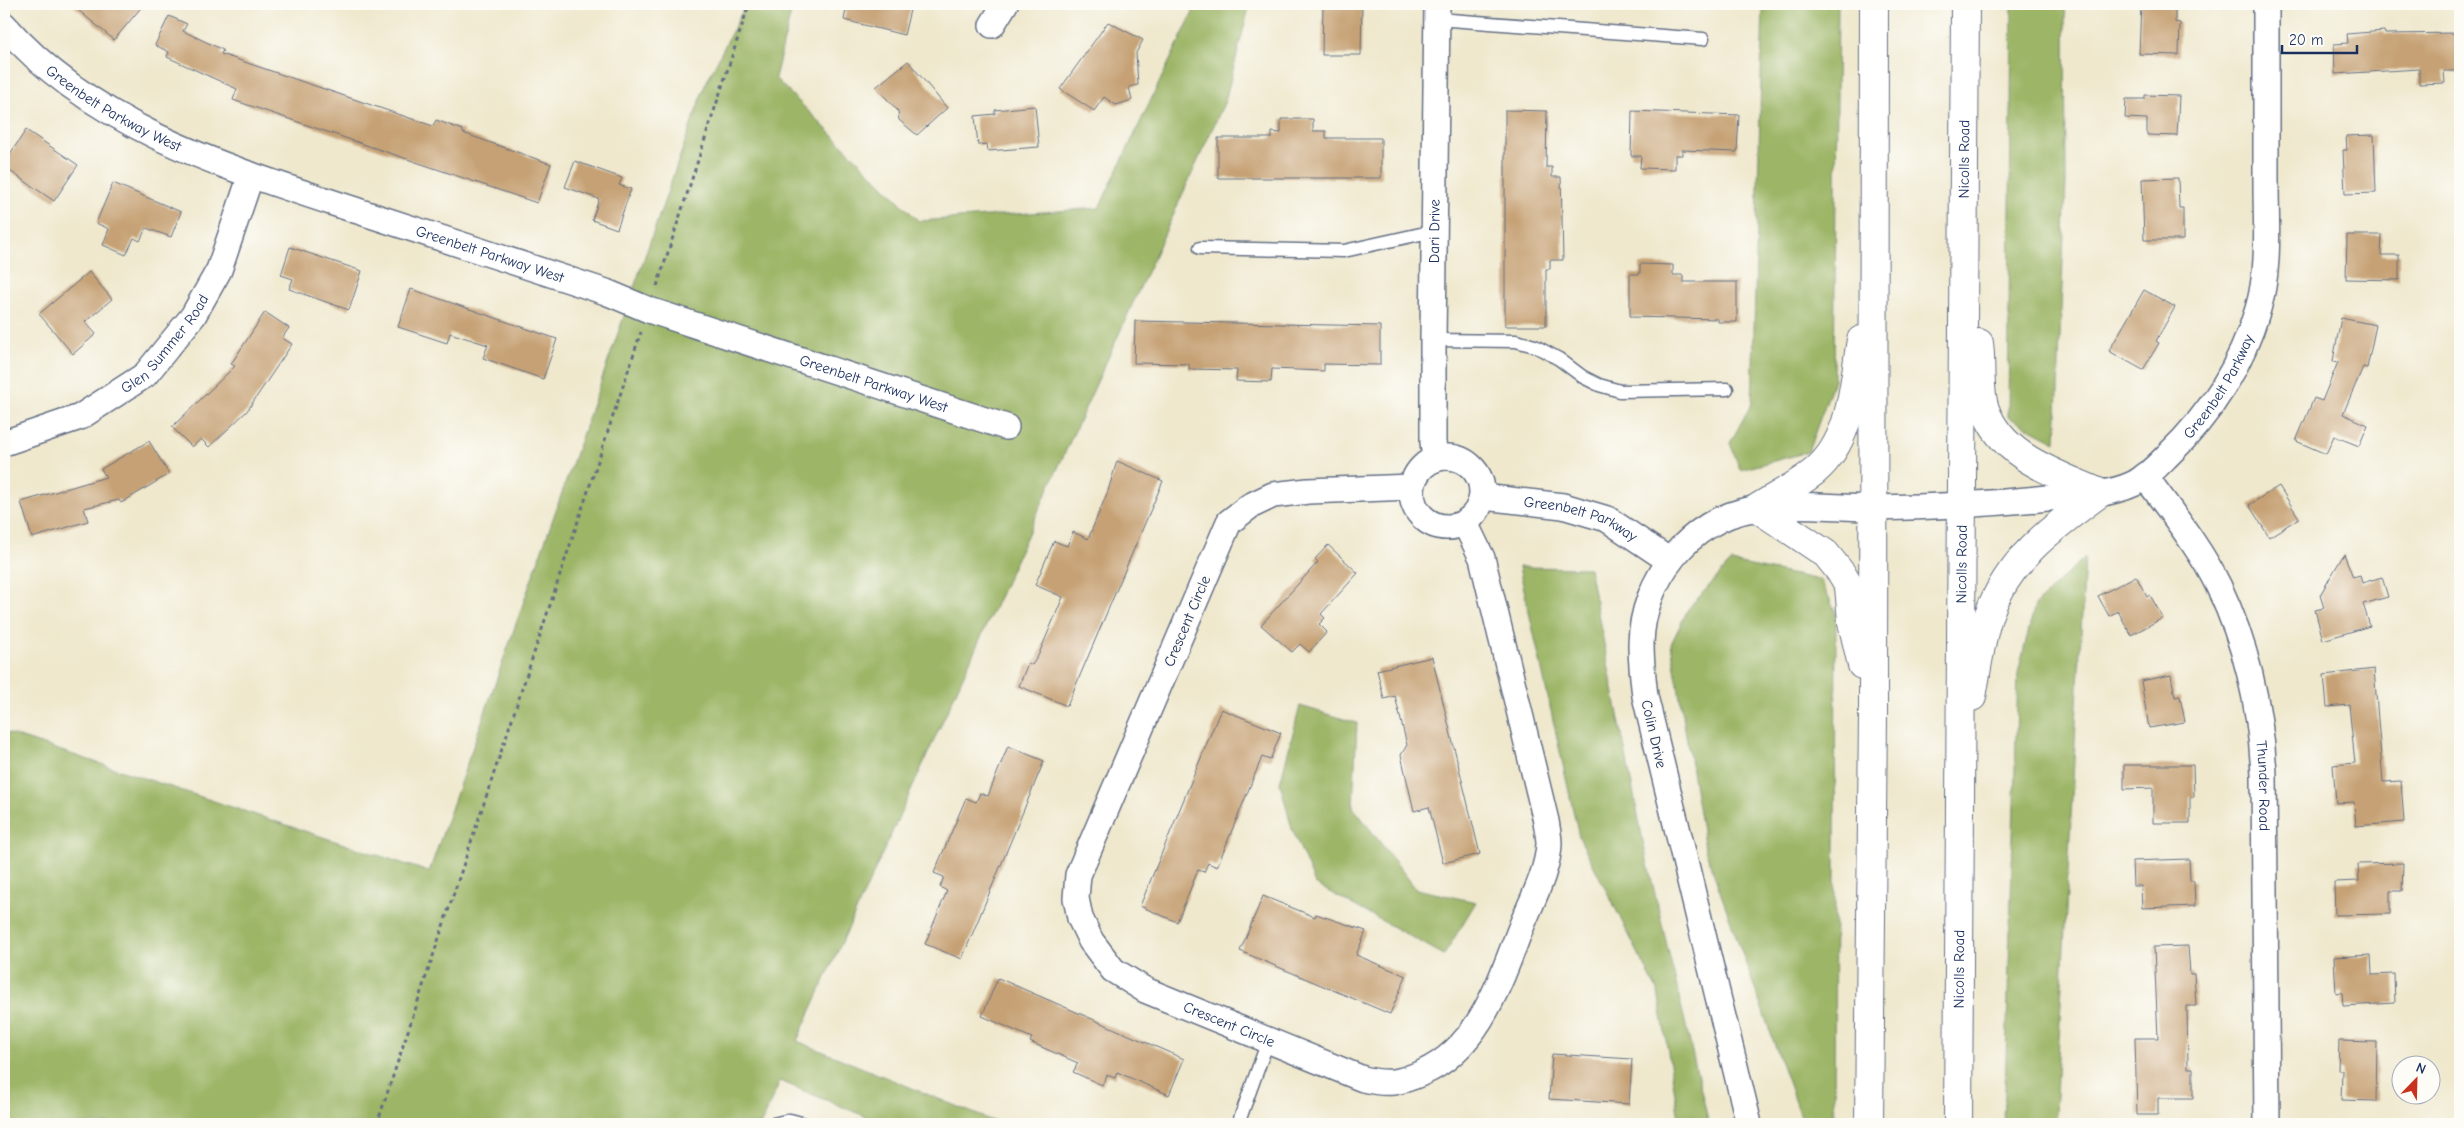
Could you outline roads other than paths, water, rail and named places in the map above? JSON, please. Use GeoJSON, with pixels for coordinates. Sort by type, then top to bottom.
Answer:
{"type":"FeatureCollection","features":[{"type":"Feature","properties":{"kind":"highway"},"geometry":{"type":"LineString","coordinates":[[1869,1124],[1874,508],[1874,4]]}},
{"type":"Feature","properties":{"kind":"highway","name":"Nicolls Road"},"geometry":{"type":"LineString","coordinates":[[1958,1124],[1965,4]]}},
{"type":"Feature","properties":{"kind":"highway"},"geometry":{"type":"LineString","coordinates":[[1960,765],[1984,632],[1996,598],[2013,568],[2036,542],[2100,493],[2027,459],[2010,446],[1992,423],[1985,408],[1982,390],[1982,363],[1964,235]]}},
{"type":"Feature","properties":{"kind":"highway"},"geometry":{"type":"LineString","coordinates":[[1872,718],[1852,622],[1849,586],[1835,563],[1826,554],[1757,508],[1817,469],[1831,453],[1842,435],[1847,419],[1874,259]]}},
{"type":"Feature","properties":{"kind":"street"},"geometry":{"type":"LineString","coordinates":[[992,25],[1005,4]]}},
{"type":"Feature","properties":{"kind":"street","name":"Greenbelt Parkway"},"geometry":{"type":"LineString","coordinates":[[1874,508],[1961,506],[2100,493],[2132,484],[2145,476],[2193,432],[2222,391],[2240,357],[2258,310],[2265,280],[2266,4]]}},
{"type":"Feature","properties":{"kind":"street","name":"Dari Drive"},"geometry":{"type":"LineString","coordinates":[[1435,459],[1433,442],[1433,340],[1437,12]]}},
{"type":"Feature","properties":{"kind":"street","name":"Greenbelt Parkway West"},"geometry":{"type":"LineString","coordinates":[[4,25],[16,39],[77,91],[143,132],[251,175],[606,292],[649,310],[1006,427]]}},
{"type":"Feature","properties":{"kind":"street","name":"Glen Summer Road"},"geometry":{"type":"LineString","coordinates":[[4,443],[80,417],[145,375],[193,316],[219,270],[251,175]]}},
{"type":"Feature","properties":{"kind":"street"},"geometry":{"type":"LineString","coordinates":[[1453,457],[1470,465],[1480,479],[1482,497],[1477,513],[1465,524],[1449,528],[1426,521],[1416,509],[1412,487],[1422,468],[1435,459],[1453,457]]}},
{"type":"Feature","properties":{"kind":"street","name":"Thunder Road"},"geometry":{"type":"LineString","coordinates":[[2145,476],[2200,554],[2219,587],[2239,639],[2256,700],[2262,736],[2264,775],[2266,1124]]}},
{"type":"Feature","properties":{"kind":"street","name":"Crescent Circle"},"geometry":{"type":"LineString","coordinates":[[1412,487],[1308,491],[1274,495],[1250,506],[1229,522],[1078,875],[1076,898],[1080,918],[1090,941],[1113,970],[1145,990],[1363,1079],[1379,1083],[1400,1082],[1436,1067],[1465,1042],[1485,1012],[1498,986],[1541,876],[1549,844],[1546,821],[1482,558],[1465,524]]}},
{"type":"Feature","properties":{"kind":"street","name":"Greenbelt Parkway"},"geometry":{"type":"LineString","coordinates":[[1482,497],[1563,506],[1607,519],[1670,561]]}},
{"type":"Feature","properties":{"kind":"street","name":"Colin Drive"},"geometry":{"type":"LineString","coordinates":[[1749,1124],[1645,696],[1641,643],[1644,619],[1658,580],[1670,561],[1700,530],[1718,518],[1757,508],[1874,508]]}},
{"type":"Feature","properties":{"kind":"lane"},"geometry":{"type":"LineString","coordinates":[[1437,12],[1703,39]]}},
{"type":"Feature","properties":{"kind":"lane"},"geometry":{"type":"LineString","coordinates":[[1200,248],[1344,251],[1434,231]]}},
{"type":"Feature","properties":{"kind":"lane"},"geometry":{"type":"LineString","coordinates":[[1433,340],[1516,340],[1535,346],[1559,359],[1583,378],[1599,386],[1620,391],[1727,389]]}},
{"type":"Feature","properties":{"kind":"lane"},"geometry":{"type":"LineString","coordinates":[[1238,1124],[1268,1041]]}},
{"type":"Feature","properties":{"kind":"lane"},"geometry":{"type":"LineString","coordinates":[[773,1124],[790,1120],[805,1124]]}}]}
